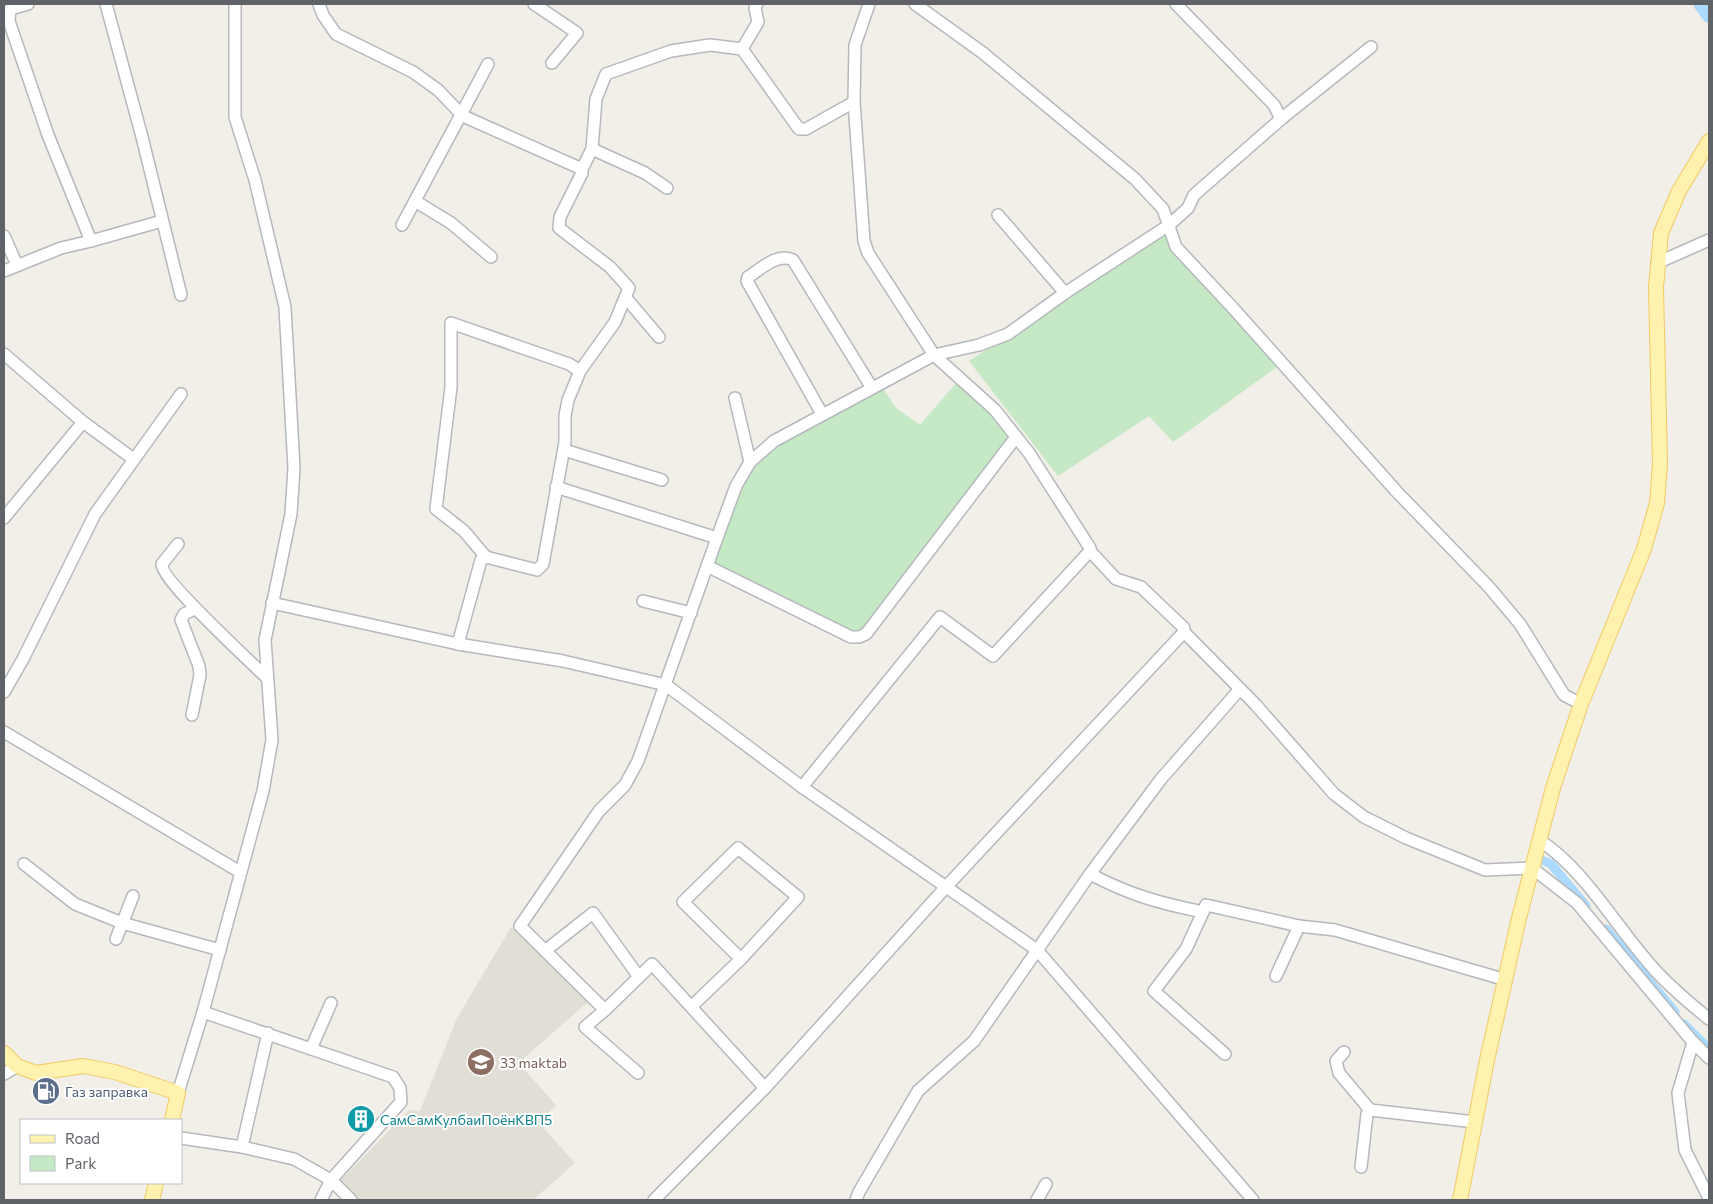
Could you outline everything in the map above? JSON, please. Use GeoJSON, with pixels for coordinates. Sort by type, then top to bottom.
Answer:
{"type":"FeatureCollection","features":[{"type":"Feature","properties":{"kind":"main road"},"geometry":{"type":"LineString","coordinates":[[1460,1200],[1506,980],[1553,788],[1580,704],[1637,567],[1656,503],[1660,464],[1656,287],[1661,233],[1679,190],[1703,154],[1709,141]]}},
{"type":"Feature","properties":{"kind":"main road"},"geometry":{"type":"LineString","coordinates":[[4,1053],[17,1066],[36,1073],[83,1066],[115,1072],[178,1093],[172,1119]]}},
{"type":"Feature","properties":{"kind":"main road"},"geometry":{"type":"LineString","coordinates":[[152,1200],[156,1184]]}},
{"type":"Feature","properties":{"kind":"street"},"geometry":{"type":"LineString","coordinates":[[28,4],[10,9],[9,21],[48,135],[91,242]]}},
{"type":"Feature","properties":{"kind":"street"},"geometry":{"type":"LineString","coordinates":[[106,4],[180,295]]}},
{"type":"Feature","properties":{"kind":"street"},"geometry":{"type":"LineString","coordinates":[[178,1093],[203,1012],[263,791],[272,740],[265,640],[291,514],[294,468],[285,317],[255,180],[235,117],[235,4]]}},
{"type":"Feature","properties":{"kind":"street"},"geometry":{"type":"LineString","coordinates":[[319,4],[323,15],[336,34],[413,72],[438,90],[462,116],[582,169]]}},
{"type":"Feature","properties":{"kind":"street"},"geometry":{"type":"LineString","coordinates":[[534,4],[577,33],[552,63]]}},
{"type":"Feature","properties":{"kind":"street"},"geometry":{"type":"LineString","coordinates":[[742,49],[758,22],[755,8],[757,4]]}},
{"type":"Feature","properties":{"kind":"street"},"geometry":{"type":"LineString","coordinates":[[869,4],[856,45],[854,102],[864,241],[868,254],[934,356],[995,410],[1016,436],[1029,453],[1090,548],[1090,551],[1116,579],[1140,587],[1184,628],[1184,632],[1240,689],[1334,794],[1364,817],[1406,838],[1485,870],[1532,868],[1577,904],[1693,1042],[1709,1058]]}},
{"type":"Feature","properties":{"kind":"street"},"geometry":{"type":"LineString","coordinates":[[915,4],[983,53],[1114,160],[1163,209],[1176,247],[1397,492],[1488,586],[1520,624],[1564,696],[1580,704]]}},
{"type":"Feature","properties":{"kind":"street"},"geometry":{"type":"LineString","coordinates":[[1176,4],[1274,105],[1280,119]]}},
{"type":"Feature","properties":{"kind":"street"},"geometry":{"type":"LineString","coordinates":[[580,371],[569,364],[451,323],[451,387],[436,509],[464,531],[486,557],[537,570],[543,564],[564,450],[565,416],[580,371],[615,322],[629,288],[610,267],[559,228],[560,217],[582,174],[582,169],[592,149],[596,99],[606,74],[671,51],[710,46],[742,49],[799,129],[806,129],[854,102]]}},
{"type":"Feature","properties":{"kind":"street"},"geometry":{"type":"LineString","coordinates":[[605,1010],[520,926],[599,811],[625,785],[638,761],[716,538],[736,486],[750,462],[774,441],[934,356],[979,345],[1008,334],[1065,293],[1169,224],[1188,208],[1194,195],[1280,119],[1371,47]]}},
{"type":"Feature","properties":{"kind":"street"},"geometry":{"type":"LineString","coordinates":[[402,225],[462,116],[488,64]]}},
{"type":"Feature","properties":{"kind":"street"},"geometry":{"type":"LineString","coordinates":[[592,149],[645,173],[667,188]]}},
{"type":"Feature","properties":{"kind":"street"},"geometry":{"type":"LineString","coordinates":[[415,201],[451,223],[491,257]]}},
{"type":"Feature","properties":{"kind":"street"},"geometry":{"type":"LineString","coordinates":[[998,215],[1065,293]]}},
{"type":"Feature","properties":{"kind":"street"},"geometry":{"type":"LineString","coordinates":[[4,271],[61,248],[91,242],[162,222]]}},
{"type":"Feature","properties":{"kind":"street"},"geometry":{"type":"LineString","coordinates":[[4,236],[17,265]]}},
{"type":"Feature","properties":{"kind":"street"},"geometry":{"type":"LineString","coordinates":[[1658,262],[1709,240]]}},
{"type":"Feature","properties":{"kind":"street"},"geometry":{"type":"LineString","coordinates":[[822,414],[747,281],[748,277],[780,257],[787,256],[793,260],[872,388]]}},
{"type":"Feature","properties":{"kind":"street"},"geometry":{"type":"LineString","coordinates":[[626,298],[659,337]]}},
{"type":"Feature","properties":{"kind":"street"},"geometry":{"type":"LineString","coordinates":[[4,354],[83,422],[132,458],[132,462]]}},
{"type":"Feature","properties":{"kind":"street"},"geometry":{"type":"LineString","coordinates":[[4,692],[23,659],[95,514],[181,394]]}},
{"type":"Feature","properties":{"kind":"street"},"geometry":{"type":"LineString","coordinates":[[735,398],[750,462]]}},
{"type":"Feature","properties":{"kind":"street"},"geometry":{"type":"LineString","coordinates":[[4,518],[83,422]]}},
{"type":"Feature","properties":{"kind":"street"},"geometry":{"type":"LineString","coordinates":[[707,566],[844,633],[859,637],[866,634],[1016,436]]}},
{"type":"Feature","properties":{"kind":"street"},"geometry":{"type":"LineString","coordinates":[[564,450],[662,480]]}},
{"type":"Feature","properties":{"kind":"street"},"geometry":{"type":"LineString","coordinates":[[556,488],[716,538]]}},
{"type":"Feature","properties":{"kind":"street"},"geometry":{"type":"LineString","coordinates":[[178,544],[162,564],[162,570],[195,608],[268,678]]}},
{"type":"Feature","properties":{"kind":"street"},"geometry":{"type":"LineString","coordinates":[[802,788],[940,617],[993,656],[1090,551]]}},
{"type":"Feature","properties":{"kind":"street"},"geometry":{"type":"LineString","coordinates":[[458,644],[478,565],[486,557]]}},
{"type":"Feature","properties":{"kind":"street"},"geometry":{"type":"LineString","coordinates":[[643,600],[690,613]]}},
{"type":"Feature","properties":{"kind":"street"},"geometry":{"type":"LineString","coordinates":[[272,603],[458,644],[563,660],[666,685],[802,788],[1037,950],[1253,1200]]}},
{"type":"Feature","properties":{"kind":"street"},"geometry":{"type":"LineString","coordinates":[[192,715],[199,682],[199,666],[181,620],[184,614],[195,608]]}},
{"type":"Feature","properties":{"kind":"street"},"geometry":{"type":"LineString","coordinates":[[654,1200],[765,1088],[945,888],[1184,632]]}},
{"type":"Feature","properties":{"kind":"street"},"geometry":{"type":"LineString","coordinates":[[856,1200],[858,1192],[918,1091],[974,1041],[1090,874],[1161,779],[1240,689]]}},
{"type":"Feature","properties":{"kind":"street"},"geometry":{"type":"LineString","coordinates":[[4,732],[240,872]]}},
{"type":"Feature","properties":{"kind":"street"},"geometry":{"type":"LineString","coordinates":[[1539,840],[1555,850],[1649,964],[1709,1019]]}},
{"type":"Feature","properties":{"kind":"street"},"geometry":{"type":"LineString","coordinates":[[692,1006],[741,958],[798,897],[738,848],[684,902],[741,958]]}},
{"type":"Feature","properties":{"kind":"street"},"geometry":{"type":"LineString","coordinates":[[24,864],[75,904],[122,923],[220,950]]}},
{"type":"Feature","properties":{"kind":"street"},"geometry":{"type":"LineString","coordinates":[[1090,874],[1125,892],[1165,905],[1203,912]]}},
{"type":"Feature","properties":{"kind":"street"},"geometry":{"type":"LineString","coordinates":[[116,939],[133,896]]}},
{"type":"Feature","properties":{"kind":"street"},"geometry":{"type":"LineString","coordinates":[[1225,1054],[1154,991],[1186,949],[1206,905],[1299,926],[1335,930],[1506,980]]}},
{"type":"Feature","properties":{"kind":"street"},"geometry":{"type":"LineString","coordinates":[[546,950],[593,913],[639,977]]}},
{"type":"Feature","properties":{"kind":"street"},"geometry":{"type":"LineString","coordinates":[[1276,976],[1299,926]]}},
{"type":"Feature","properties":{"kind":"street"},"geometry":{"type":"LineString","coordinates":[[638,1073],[584,1027],[605,1010],[652,964],[765,1088]]}},
{"type":"Feature","properties":{"kind":"street"},"geometry":{"type":"LineString","coordinates":[[311,1049],[331,1003]]}},
{"type":"Feature","properties":{"kind":"street"},"geometry":{"type":"LineString","coordinates":[[203,1012],[393,1077],[400,1088],[401,1102],[331,1180],[321,1200]]}},
{"type":"Feature","properties":{"kind":"street"},"geometry":{"type":"LineString","coordinates":[[242,1147],[268,1034]]}},
{"type":"Feature","properties":{"kind":"street"},"geometry":{"type":"LineString","coordinates":[[1693,1042],[1678,1093],[1685,1150],[1709,1198]]}},
{"type":"Feature","properties":{"kind":"street"},"geometry":{"type":"LineString","coordinates":[[1344,1052],[1336,1061],[1339,1073],[1370,1110],[1475,1122]]}},
{"type":"Feature","properties":{"kind":"street"},"geometry":{"type":"LineString","coordinates":[[4,1074],[17,1066]]}},
{"type":"Feature","properties":{"kind":"street"},"geometry":{"type":"LineString","coordinates":[[1360,1167],[1367,1114],[1370,1110]]}},
{"type":"Feature","properties":{"kind":"street"},"geometry":{"type":"LineString","coordinates":[[182,1138],[242,1147],[294,1159],[331,1180],[351,1200]]}},
{"type":"Feature","properties":{"kind":"street"},"geometry":{"type":"LineString","coordinates":[[1037,1200],[1046,1184]]}},
{"type":"Feature","properties":{"kind":"shaded area","name":"33 maktab"},"geometry":{"type":"Polygon","coordinates":[[[511,927],[588,1002],[525,1057],[521,1066],[556,1105],[539,1123],[575,1163],[533,1200],[359,1200],[340,1181],[409,1110],[420,1111],[457,1018],[511,927]]]}},
{"type":"Feature","properties":{"kind":"green space"},"geometry":{"type":"Polygon","coordinates":[[[1163,234],[1277,367],[1173,442],[1149,416],[1058,476],[969,361],[1163,234]]]}},
{"type":"Feature","properties":{"kind":"green space"},"geometry":{"type":"Polygon","coordinates":[[[956,383],[984,407],[1013,437],[861,633],[847,629],[712,564],[732,507],[758,461],[794,434],[882,387],[896,408],[920,425],[956,383]]]}},
{"type":"Feature","properties":{"kind":"waterway"},"geometry":{"type":"LineString","coordinates":[[1701,4],[1709,15]]}},
{"type":"Feature","properties":{"kind":"waterway"},"geometry":{"type":"LineString","coordinates":[[1542,860],[1551,864],[1586,906]]}},
{"type":"Feature","properties":{"kind":"waterway"},"geometry":{"type":"LineString","coordinates":[[1606,929],[1675,1012]]}},
{"type":"Feature","properties":{"kind":"waterway"},"geometry":{"type":"LineString","coordinates":[[1684,1024],[1709,1049]]}},
{"type":"Feature","properties":{"kind":"place","name":"33 maktab"},"geometry":{"type":"Point","coordinates":[481,1062]}},
{"type":"Feature","properties":{"kind":"place","name":"Газ заправка"},"geometry":{"type":"Point","coordinates":[46,1091]}},
{"type":"Feature","properties":{"kind":"place","name":"СамСамКулбаиПоёнКВП5"},"geometry":{"type":"Point","coordinates":[361,1119]}}]}
